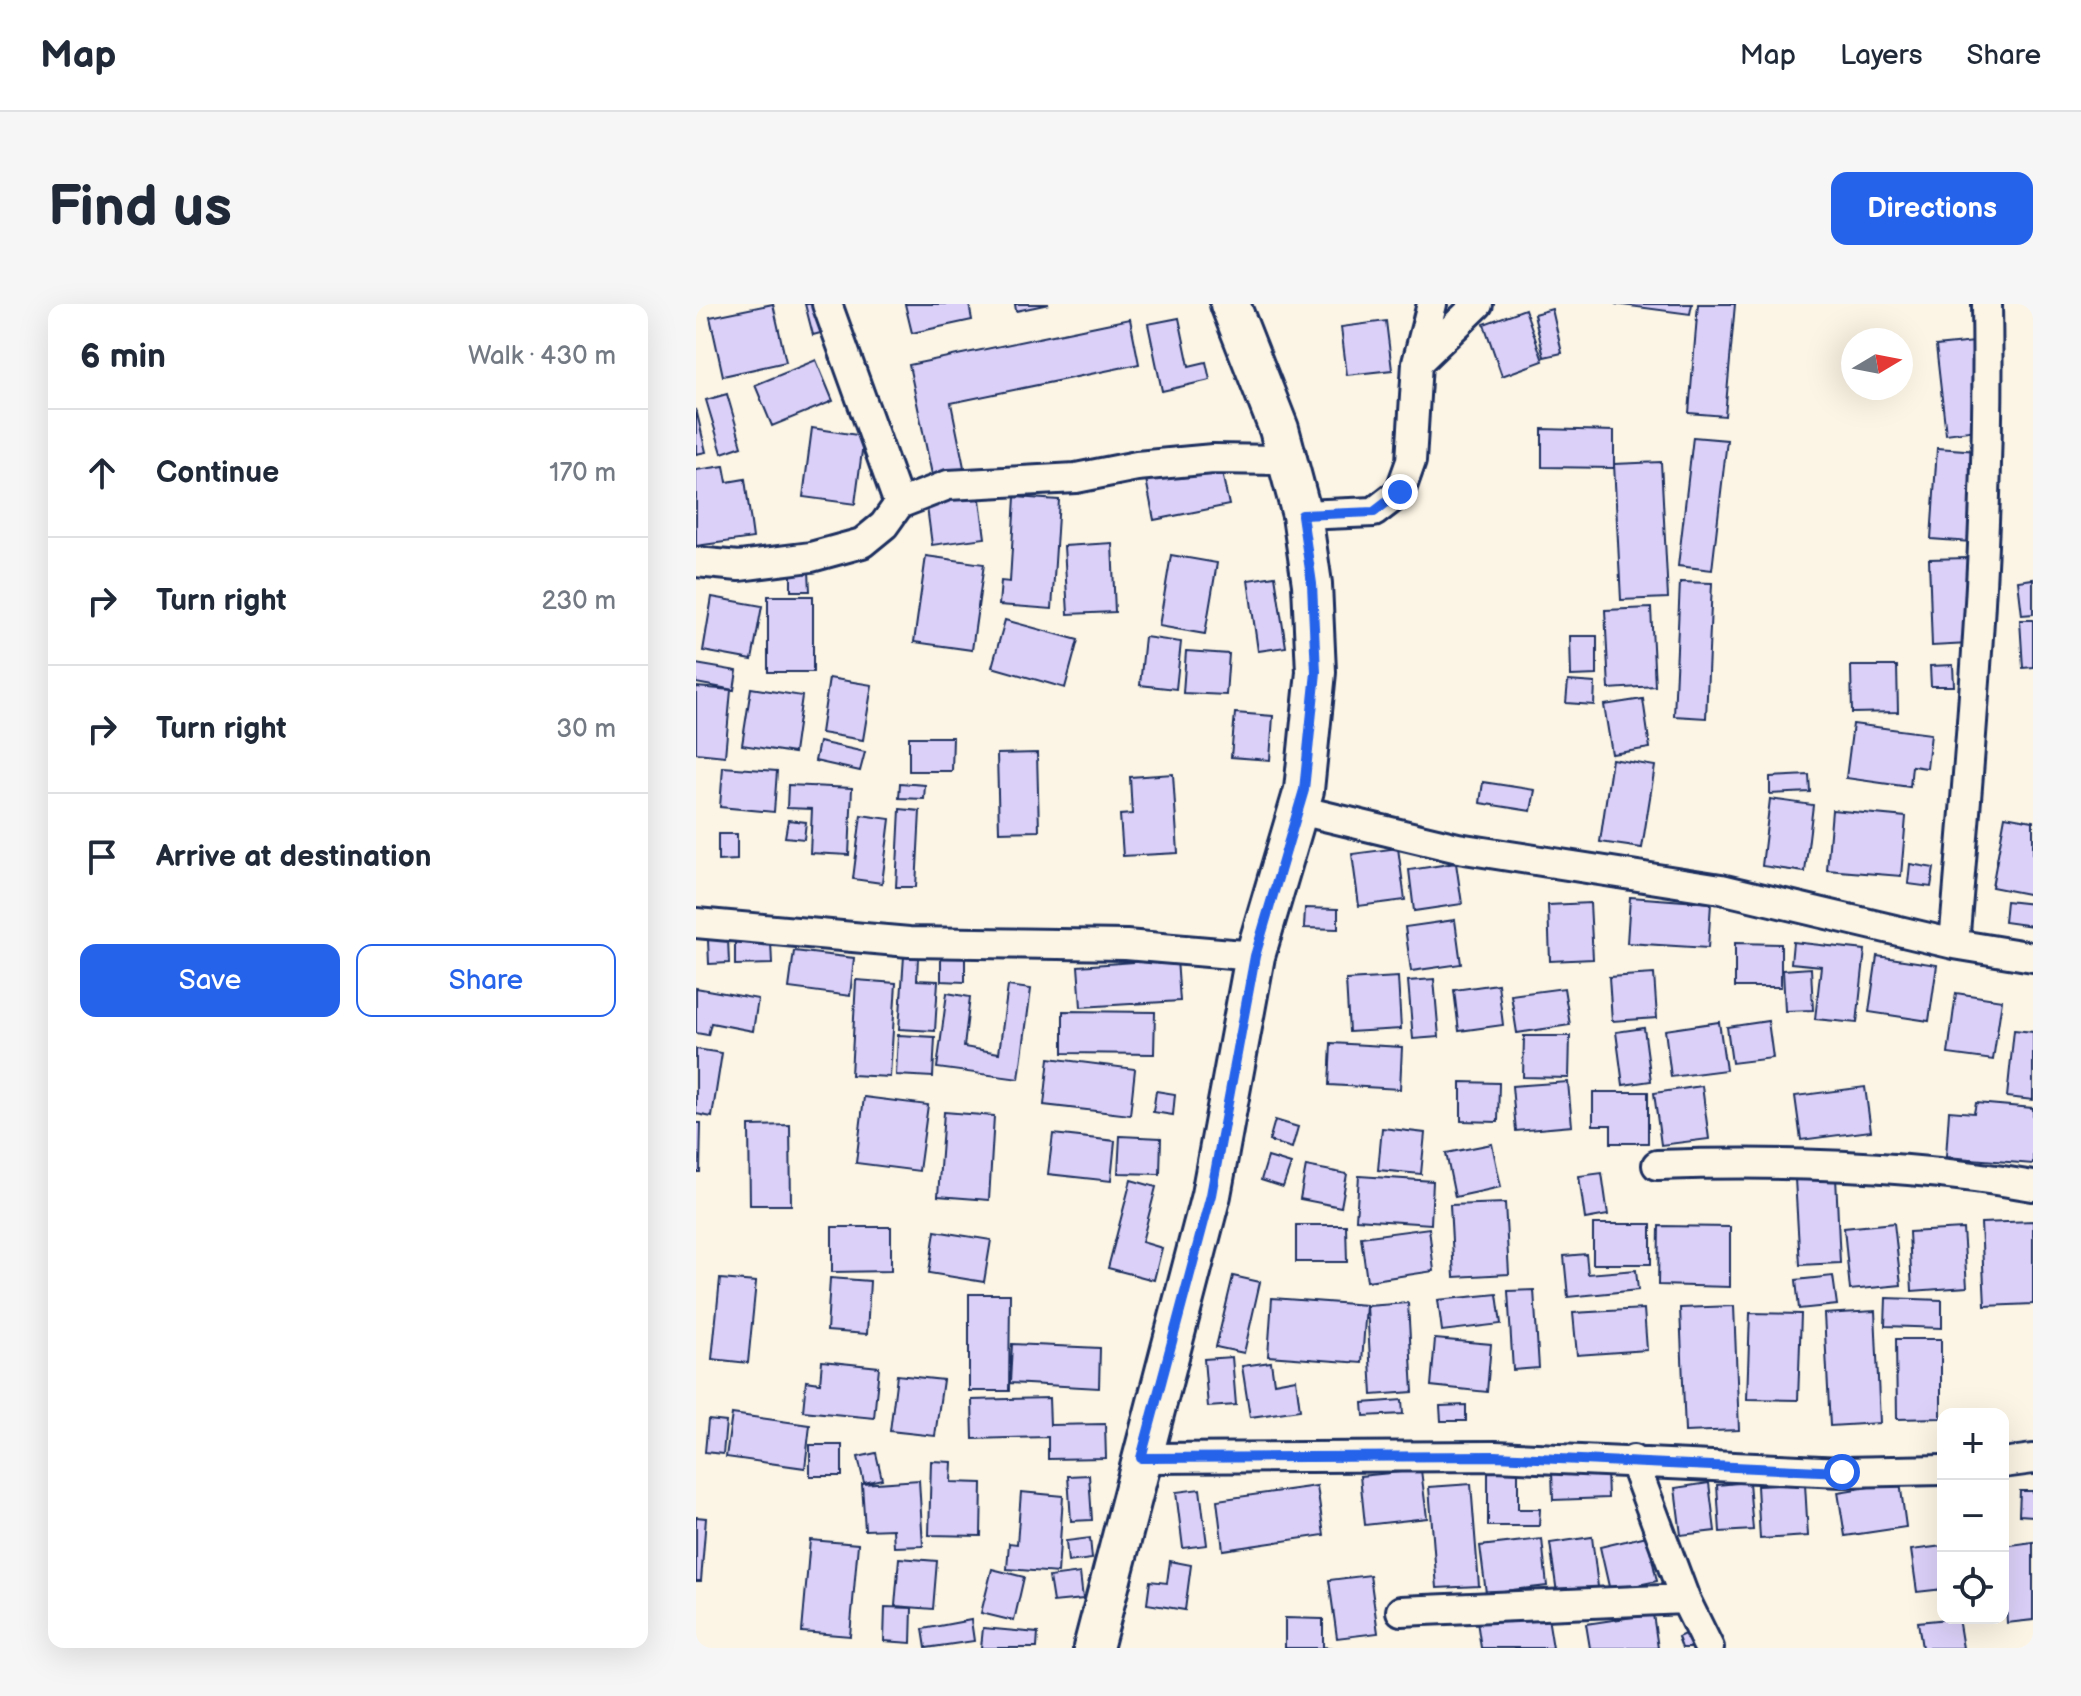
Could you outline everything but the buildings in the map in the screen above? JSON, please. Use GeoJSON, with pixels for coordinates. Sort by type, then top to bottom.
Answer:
{"type":"FeatureCollection","features":[{"type":"Feature","properties":{"kind":"street"},"geometry":{"type":"LineString","coordinates":[[827,304],[899,504]]}},
{"type":"Feature","properties":{"kind":"street"},"geometry":{"type":"LineString","coordinates":[[1093,1648],[1211,1195],[1255,956],[1304,790],[1316,672],[1312,584],[1302,515],[1289,460],[1230,304]]}},
{"type":"Feature","properties":{"kind":"street"},"geometry":{"type":"LineString","coordinates":[[1302,515],[1374,512],[1400,492],[1411,461],[1417,363],[1432,304]]}},
{"type":"Feature","properties":{"kind":"street"},"geometry":{"type":"LineString","coordinates":[[1417,363],[1478,304]]}},
{"type":"Feature","properties":{"kind":"street"},"geometry":{"type":"LineString","coordinates":[[1954,944],[1981,622],[1989,412],[1987,304]]}},
{"type":"Feature","properties":{"kind":"street"},"geometry":{"type":"LineString","coordinates":[[696,562],[739,566],[811,557],[849,547],[862,543],[884,525],[899,504],[948,485],[1076,478],[1137,466],[1213,459],[1289,460]]}},
{"type":"Feature","properties":{"kind":"street"},"geometry":{"type":"LineString","coordinates":[[1299,810],[1458,848],[1721,889],[1954,944],[2033,957]]}},
{"type":"Feature","properties":{"kind":"street"},"geometry":{"type":"LineString","coordinates":[[696,923],[909,942],[1126,945],[1255,956]]}},
{"type":"Feature","properties":{"kind":"street"},"geometry":{"type":"LineString","coordinates":[[1657,1165],[1731,1162],[1907,1171],[2033,1186]]}},
{"type":"Feature","properties":{"kind":"street"},"geometry":{"type":"LineString","coordinates":[[1141,1458],[1495,1456],[1842,1472],[1937,1470]]}},
{"type":"Feature","properties":{"kind":"street"},"geometry":{"type":"LineString","coordinates":[[2009,1462],[2033,1459]]}},
{"type":"Feature","properties":{"kind":"street"},"geometry":{"type":"LineString","coordinates":[[1633,1460],[1685,1599],[1709,1648]]}},
{"type":"Feature","properties":{"kind":"street"},"geometry":{"type":"LineString","coordinates":[[1401,1611],[1685,1599]]}},
{"type":"Feature","properties":{"kind":"route"},"geometry":{"type":"LineString","coordinates":[[1400,492],[1374,512],[1302,515],[1312,584],[1316,672],[1304,790],[1255,956],[1211,1195],[1141,1458],[1495,1456],[1842,1472]]}}]}
